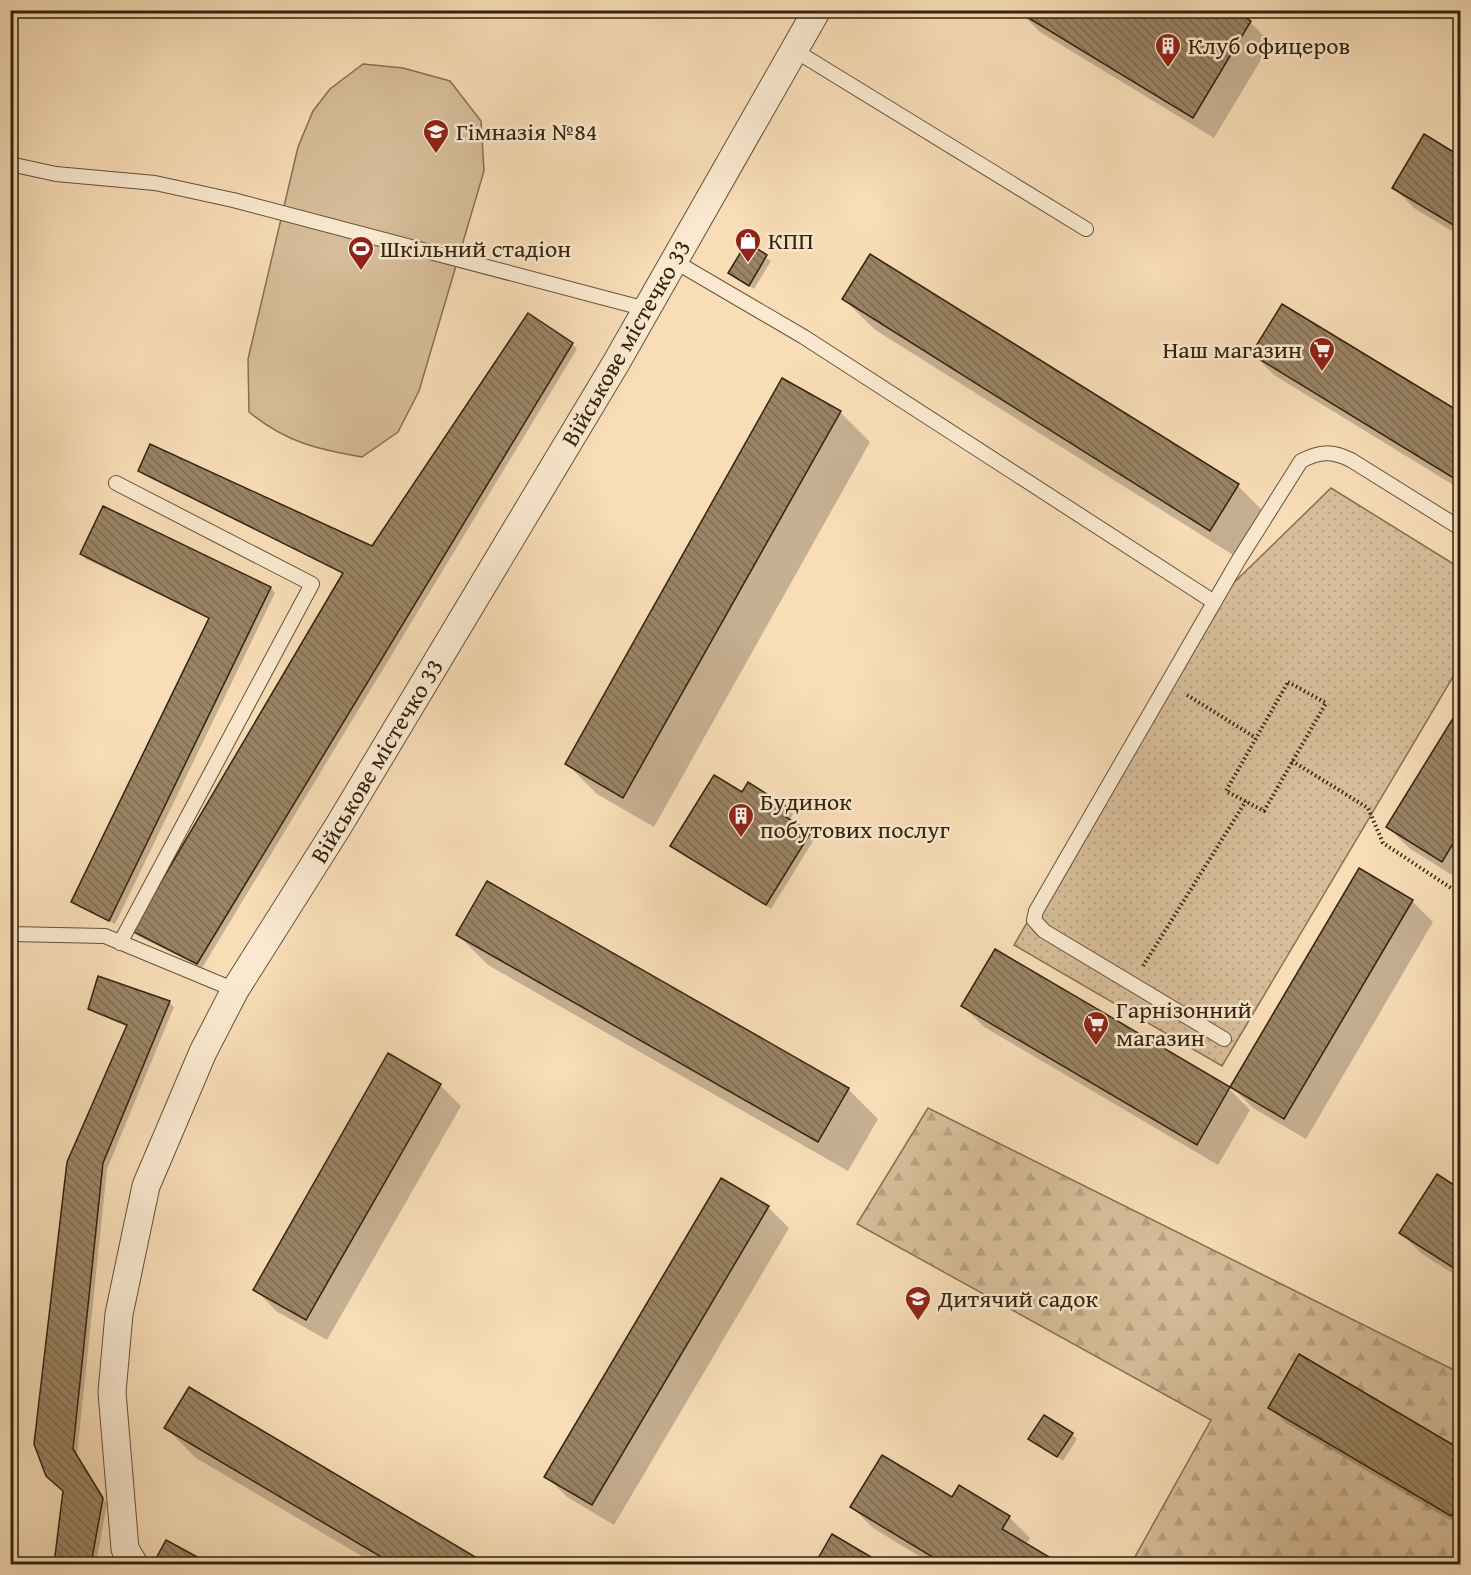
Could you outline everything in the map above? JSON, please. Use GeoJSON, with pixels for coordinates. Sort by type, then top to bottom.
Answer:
{"type":"FeatureCollection","features":[{"type":"Feature","properties":{"kind":"street","name":"Військове містечко 33"},"geometry":{"type":"LineString","coordinates":[[134,1564],[125,1550],[112,1403],[119,1314],[146,1186],[203,1052],[235,990],[339,825],[646,309],[817,10]]}},
{"type":"Feature","properties":{"kind":"lane"},"geometry":{"type":"LineString","coordinates":[[794,50],[1086,229]]}},
{"type":"Feature","properties":{"kind":"lane"},"geometry":{"type":"LineString","coordinates":[[10,164],[56,174],[155,183],[233,200],[646,309]]}},
{"type":"Feature","properties":{"kind":"lane"},"geometry":{"type":"LineString","coordinates":[[674,261],[804,337],[1214,602]]}},
{"type":"Feature","properties":{"kind":"lane"},"geometry":{"type":"LineString","coordinates":[[1224,1039],[1044,931],[1034,920],[1036,911],[1169,684],[1214,602],[1301,461],[1314,454],[1333,452],[1351,460],[1461,528]]}},
{"type":"Feature","properties":{"kind":"lane"},"geometry":{"type":"LineString","coordinates":[[116,483],[312,584],[120,943]]}},
{"type":"Feature","properties":{"kind":"lane"},"geometry":{"type":"LineString","coordinates":[[10,934],[105,936],[235,990]]}},
{"type":"Feature","properties":{"kind":"path"},"geometry":{"type":"LineString","coordinates":[[1288,682],[1326,703],[1264,811],[1226,791],[1256,738],[1288,682]]}},
{"type":"Feature","properties":{"kind":"path"},"geometry":{"type":"LineString","coordinates":[[1169,684],[1256,738]]}},
{"type":"Feature","properties":{"kind":"path"},"geometry":{"type":"LineString","coordinates":[[1292,761],[1368,808],[1383,843],[1461,894]]}},
{"type":"Feature","properties":{"kind":"path"},"geometry":{"type":"LineString","coordinates":[[1132,983],[1246,801]]}},
{"type":"Feature","properties":{"kind":"green space","name":"Шкільний стадіон"},"geometry":{"type":"Polygon","coordinates":[[[363,64],[403,68],[450,81],[481,121],[484,171],[419,391],[398,432],[362,457],[302,443],[276,431],[249,412],[248,359],[298,147],[313,111],[330,89],[363,64]]]}},
{"type":"Feature","properties":{"kind":"green space"},"geometry":{"type":"Polygon","coordinates":[[[1331,488],[1460,568],[1460,665],[1222,1066],[1014,945],[1214,602],[1331,488]]]}},
{"type":"Feature","properties":{"kind":"green space"},"geometry":{"type":"Polygon","coordinates":[[[928,1108],[1460,1373],[1460,1564],[1131,1564],[1211,1420],[857,1224],[928,1108]]]}},
{"type":"Feature","properties":{"kind":"building","name":"Клуб офицеров"},"geometry":{"type":"Polygon","coordinates":[[[1233,10],[1251,21],[1193,118],[1017,11],[1233,10]]]}},
{"type":"Feature","properties":{"kind":"building"},"geometry":{"type":"Polygon","coordinates":[[[1424,134],[1460,156],[1460,229],[1392,188],[1424,134]]]}},
{"type":"Feature","properties":{"kind":"building","name":"КПП"},"geometry":{"type":"Polygon","coordinates":[[[747,242],[767,255],[749,286],[728,273],[747,242]]]}},
{"type":"Feature","properties":{"kind":"building"},"geometry":{"type":"Polygon","coordinates":[[[870,254],[1239,484],[1210,531],[842,299],[870,254]]]}},
{"type":"Feature","properties":{"kind":"building"},"geometry":{"type":"Polygon","coordinates":[[[1282,304],[1460,412],[1460,482],[1251,354],[1282,304]]]}},
{"type":"Feature","properties":{"kind":"building"},"geometry":{"type":"Polygon","coordinates":[[[528,313],[573,343],[197,964],[132,931],[343,573],[138,471],[150,444],[372,546],[528,313]]]}},
{"type":"Feature","properties":{"kind":"building"},"geometry":{"type":"Polygon","coordinates":[[[782,378],[841,411],[623,798],[565,764],[782,378]]]}},
{"type":"Feature","properties":{"kind":"building"},"geometry":{"type":"Polygon","coordinates":[[[103,506],[271,587],[109,921],[71,902],[209,618],[80,554],[103,506]]]}},
{"type":"Feature","properties":{"kind":"building"},"geometry":{"type":"Polygon","coordinates":[[[1460,707],[1460,832],[1442,862],[1386,827],[1460,707]]]}},
{"type":"Feature","properties":{"kind":"building","name":"Будинок побутових послуг"},"geometry":{"type":"Polygon","coordinates":[[[714,775],[742,792],[748,782],[789,808],[784,816],[811,832],[766,905],[670,846],[714,775]]]}},
{"type":"Feature","properties":{"kind":"building"},"geometry":{"type":"Polygon","coordinates":[[[1359,868],[1413,900],[1284,1119],[1230,1087],[1359,868]]]}},
{"type":"Feature","properties":{"kind":"building"},"geometry":{"type":"Polygon","coordinates":[[[487,881],[849,1088],[818,1142],[456,935],[487,881]]]}},
{"type":"Feature","properties":{"kind":"building","name":"Гарнізонний магазин"},"geometry":{"type":"Polygon","coordinates":[[[995,949],[1230,1087],[1197,1145],[961,1006],[995,949]]]}},
{"type":"Feature","properties":{"kind":"building"},"geometry":{"type":"Polygon","coordinates":[[[98,976],[170,1001],[103,1163],[73,1449],[103,1498],[91,1564],[54,1564],[63,1491],[46,1476],[34,1444],[67,1162],[127,1025],[88,1009],[98,976]]]}},
{"type":"Feature","properties":{"kind":"building"},"geometry":{"type":"Polygon","coordinates":[[[388,1053],[441,1084],[306,1320],[253,1290],[388,1053]]]}},
{"type":"Feature","properties":{"kind":"building"},"geometry":{"type":"Polygon","coordinates":[[[1437,1174],[1460,1189],[1460,1272],[1399,1233],[1437,1174]]]}},
{"type":"Feature","properties":{"kind":"building"},"geometry":{"type":"Polygon","coordinates":[[[721,1178],[769,1206],[592,1505],[544,1477],[721,1178]]]}},
{"type":"Feature","properties":{"kind":"building"},"geometry":{"type":"Polygon","coordinates":[[[1299,1354],[1460,1449],[1460,1501],[1451,1516],[1268,1408],[1299,1354]]]}},
{"type":"Feature","properties":{"kind":"building"},"geometry":{"type":"Polygon","coordinates":[[[189,1387],[487,1564],[393,1564],[164,1428],[189,1387]]]}},
{"type":"Feature","properties":{"kind":"building"},"geometry":{"type":"Polygon","coordinates":[[[1044,1415],[1073,1433],[1057,1457],[1028,1439],[1044,1415]]]}},
{"type":"Feature","properties":{"kind":"building"},"geometry":{"type":"Polygon","coordinates":[[[882,1455],[952,1497],[959,1485],[1010,1516],[1002,1529],[1061,1564],[944,1564],[850,1507],[882,1455]]]}},
{"type":"Feature","properties":{"kind":"building"},"geometry":{"type":"Polygon","coordinates":[[[832,1534],[883,1564],[820,1564],[816,1562],[832,1534]]]}},
{"type":"Feature","properties":{"kind":"building"},"geometry":{"type":"Polygon","coordinates":[[[166,1540],[210,1564],[153,1564],[166,1540]]]}},
{"type":"Feature","properties":{"kind":"building"},"geometry":{"type":"Polygon","coordinates":[[[1193,1559],[1202,1564],[1189,1564],[1193,1559]]]}},
{"type":"Feature","properties":{"kind":"place","name":"Клуб офицеров"},"geometry":{"type":"Point","coordinates":[1168,69]}},
{"type":"Feature","properties":{"kind":"place","name":"Гімназія №84"},"geometry":{"type":"Point","coordinates":[436,155]}},
{"type":"Feature","properties":{"kind":"place","name":"КПП"},"geometry":{"type":"Point","coordinates":[748,264]}},
{"type":"Feature","properties":{"kind":"place","name":"Шкільний стадіон"},"geometry":{"type":"Point","coordinates":[361,272]}},
{"type":"Feature","properties":{"kind":"place","name":"Наш магазин"},"geometry":{"type":"Point","coordinates":[1322,373]}},
{"type":"Feature","properties":{"kind":"place","name":"Будинок побутових послуг"},"geometry":{"type":"Point","coordinates":[741,839]}},
{"type":"Feature","properties":{"kind":"place","name":"Гарнізонний магазин"},"geometry":{"type":"Point","coordinates":[1096,1047]}},
{"type":"Feature","properties":{"kind":"place","name":"Дитячий садок"},"geometry":{"type":"Point","coordinates":[918,1322]}}]}
